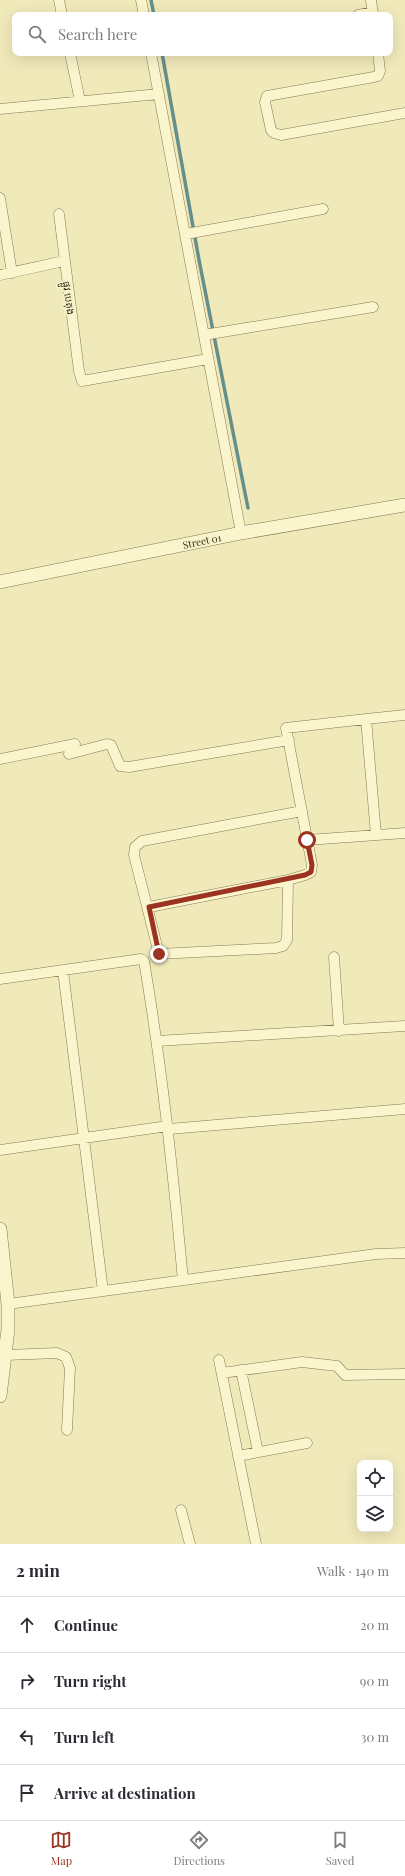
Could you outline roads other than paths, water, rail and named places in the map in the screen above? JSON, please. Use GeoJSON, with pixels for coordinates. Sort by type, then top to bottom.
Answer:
{"type":"FeatureCollection","features":[{"type":"Feature","properties":{"kind":"street"},"geometry":{"type":"LineString","coordinates":[[59,0],[61,12]]}},
{"type":"Feature","properties":{"kind":"street"},"geometry":{"type":"LineString","coordinates":[[141,0],[143,12]]}},
{"type":"Feature","properties":{"kind":"street"},"geometry":{"type":"LineString","coordinates":[[371,0],[373,12]]}},
{"type":"Feature","properties":{"kind":"street"},"geometry":{"type":"LineString","coordinates":[[71,56],[80,101]]}},
{"type":"Feature","properties":{"kind":"street"},"geometry":{"type":"LineString","coordinates":[[152,56],[207,334],[208,359],[241,533]]}},
{"type":"Feature","properties":{"kind":"street"},"geometry":{"type":"LineString","coordinates":[[378,56],[380,71],[378,76],[267,96],[265,102],[271,130],[274,133],[281,135],[405,113]]}},
{"type":"Feature","properties":{"kind":"street"},"geometry":{"type":"LineString","coordinates":[[0,109],[159,94]]}},
{"type":"Feature","properties":{"kind":"street"},"geometry":{"type":"LineString","coordinates":[[0,198],[12,273]]}},
{"type":"Feature","properties":{"kind":"street"},"geometry":{"type":"LineString","coordinates":[[187,234],[322,209]]}},
{"type":"Feature","properties":{"kind":"street","name":"ផ្លូវ បេតុង"},"geometry":{"type":"LineString","coordinates":[[59,214],[79,371],[82,381],[208,359]]}},
{"type":"Feature","properties":{"kind":"street"},"geometry":{"type":"LineString","coordinates":[[0,275],[64,261]]}},
{"type":"Feature","properties":{"kind":"street"},"geometry":{"type":"LineString","coordinates":[[207,334],[373,307]]}},
{"type":"Feature","properties":{"kind":"street","name":"Street 01"},"geometry":{"type":"LineString","coordinates":[[0,582],[241,533],[405,505]]}},
{"type":"Feature","properties":{"kind":"street"},"geometry":{"type":"LineString","coordinates":[[149,907],[288,880],[311,872],[312,865],[286,728],[366,718],[405,715]]}},
{"type":"Feature","properties":{"kind":"street"},"geometry":{"type":"LineString","coordinates":[[366,718],[376,835]]}},
{"type":"Feature","properties":{"kind":"street"},"geometry":{"type":"LineString","coordinates":[[69,754],[107,744],[111,745],[120,766],[129,768],[288,740]]}},
{"type":"Feature","properties":{"kind":"street"},"geometry":{"type":"LineString","coordinates":[[0,759],[75,744]]}},
{"type":"Feature","properties":{"kind":"street"},"geometry":{"type":"LineString","coordinates":[[288,880],[287,940],[283,946],[276,948],[159,954],[149,907],[134,855],[135,847],[142,841],[302,811]]}},
{"type":"Feature","properties":{"kind":"street"},"geometry":{"type":"LineString","coordinates":[[307,840],[405,833]]}},
{"type":"Feature","properties":{"kind":"street"},"geometry":{"type":"LineString","coordinates":[[334,957],[339,1031]]}},
{"type":"Feature","properties":{"kind":"street"},"geometry":{"type":"LineString","coordinates":[[0,979],[141,959],[144,961],[169,1128],[183,1280]]}},
{"type":"Feature","properties":{"kind":"street"},"geometry":{"type":"LineString","coordinates":[[63,971],[82,1138],[103,1291]]}},
{"type":"Feature","properties":{"kind":"street"},"geometry":{"type":"LineString","coordinates":[[157,1041],[405,1026]]}},
{"type":"Feature","properties":{"kind":"street"},"geometry":{"type":"LineString","coordinates":[[0,1150],[82,1138],[169,1128],[405,1109]]}},
{"type":"Feature","properties":{"kind":"street"},"geometry":{"type":"LineString","coordinates":[[0,1229],[1,1253],[8,1304],[6,1356],[0,1396]]}},
{"type":"Feature","properties":{"kind":"street"},"geometry":{"type":"LineString","coordinates":[[8,1304],[376,1254],[405,1253]]}},
{"type":"Feature","properties":{"kind":"street"},"geometry":{"type":"LineString","coordinates":[[6,1356],[57,1353],[66,1357],[70,1368],[67,1430]]}},
{"type":"Feature","properties":{"kind":"street"},"geometry":{"type":"LineString","coordinates":[[219,1360],[256,1544]]}},
{"type":"Feature","properties":{"kind":"street"},"geometry":{"type":"LineString","coordinates":[[222,1373],[302,1362],[337,1366],[345,1375],[405,1374]]}},
{"type":"Feature","properties":{"kind":"street"},"geometry":{"type":"LineString","coordinates":[[241,1370],[258,1452]]}},
{"type":"Feature","properties":{"kind":"street"},"geometry":{"type":"LineString","coordinates":[[238,1456],[307,1443]]}},
{"type":"Feature","properties":{"kind":"street"},"geometry":{"type":"LineString","coordinates":[[181,1510],[190,1544]]}},
{"type":"Feature","properties":{"kind":"waterway"},"geometry":{"type":"LineString","coordinates":[[151,0],[153,12]]}},
{"type":"Feature","properties":{"kind":"waterway"},"geometry":{"type":"LineString","coordinates":[[163,56],[199,260],[248,508]]}}]}
